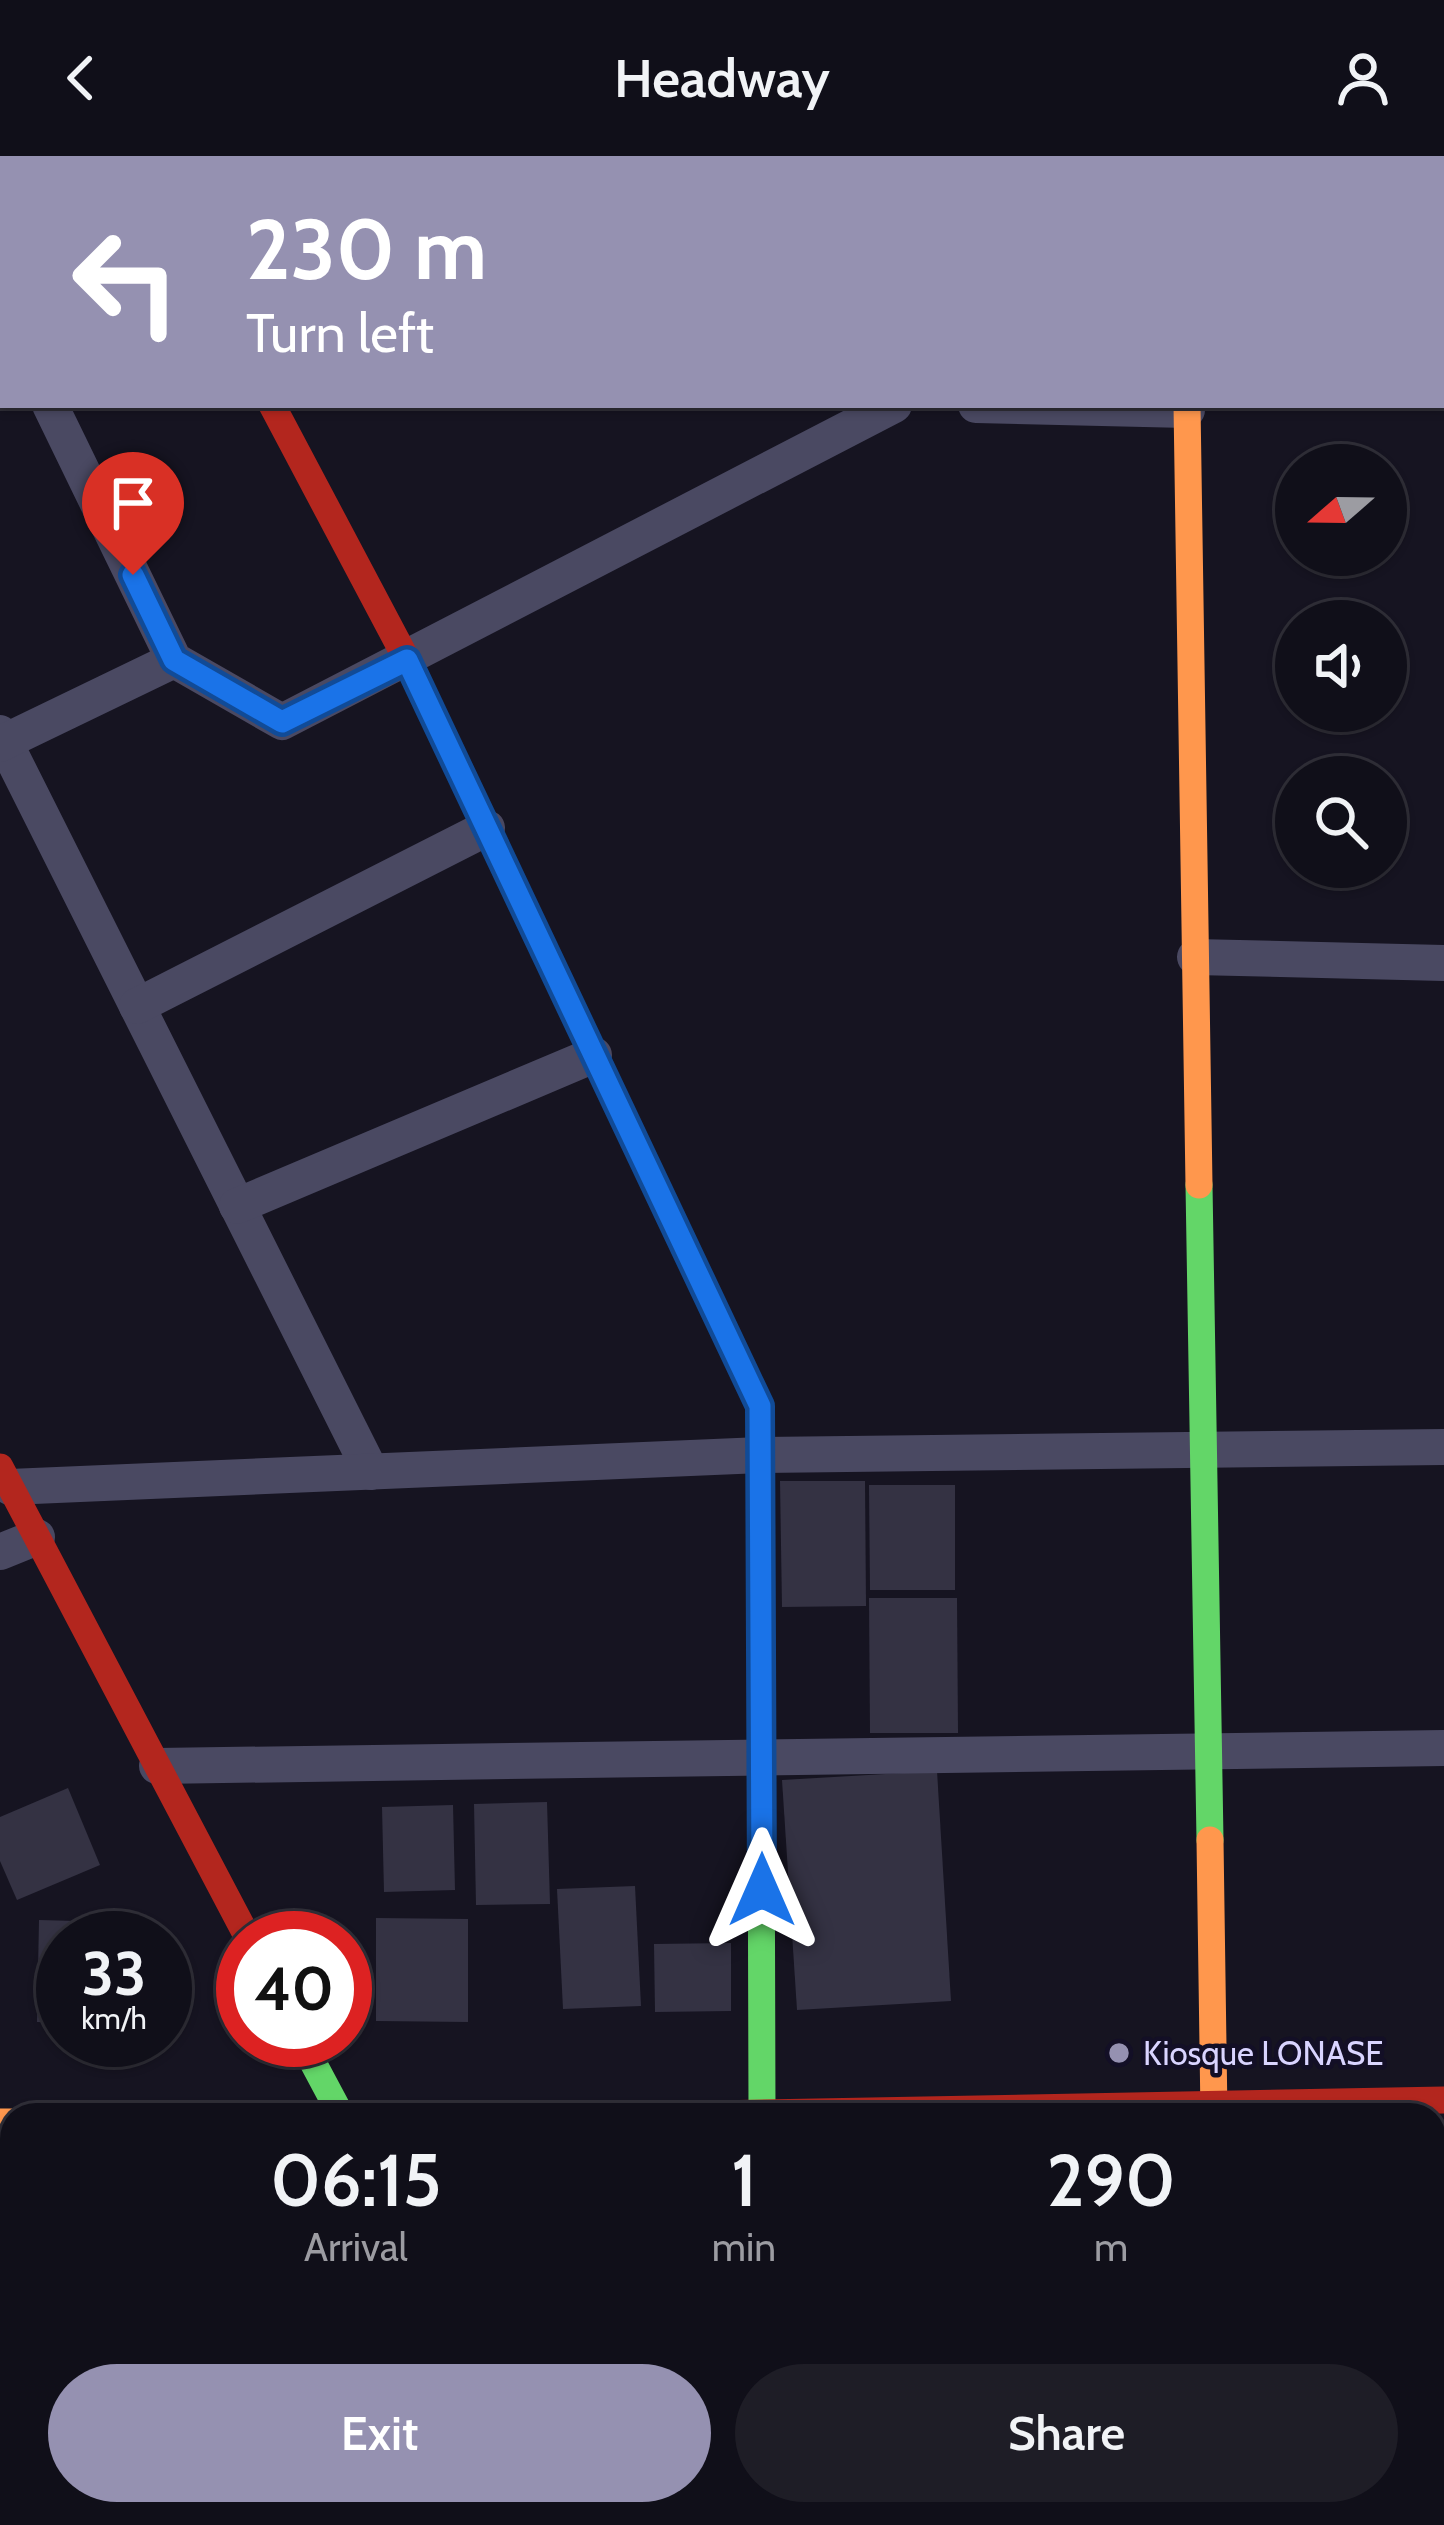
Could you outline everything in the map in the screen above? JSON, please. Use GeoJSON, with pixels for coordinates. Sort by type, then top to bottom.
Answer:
{"type":"FeatureCollection","features":[{"type":"Feature","properties":{"kind":"street"},"geometry":{"type":"LineString","coordinates":[[51,408],[174,660],[282,722],[888,408]]}},
{"type":"Feature","properties":{"kind":"street"},"geometry":{"type":"LineString","coordinates":[[274,408],[407,660],[760,1406],[763,2103]]}},
{"type":"Feature","properties":{"kind":"street"},"geometry":{"type":"LineString","coordinates":[[1187,408],[1214,2103]]}},
{"type":"Feature","properties":{"kind":"street"},"geometry":{"type":"LineString","coordinates":[[174,660],[1,740],[371,1472]]}},
{"type":"Feature","properties":{"kind":"street"},"geometry":{"type":"LineString","coordinates":[[137,1006],[487,828]]}},
{"type":"Feature","properties":{"kind":"street"},"geometry":{"type":"LineString","coordinates":[[1196,957],[1444,963]]}},
{"type":"Feature","properties":{"kind":"street"},"geometry":{"type":"LineString","coordinates":[[238,1206],[594,1055]]}},
{"type":"Feature","properties":{"kind":"street"},"geometry":{"type":"LineString","coordinates":[[234,1911],[5,1477],[371,1472],[761,1455],[1444,1447]]}},
{"type":"Feature","properties":{"kind":"street"},"geometry":{"type":"LineString","coordinates":[[0,1552],[37,1537]]}},
{"type":"Feature","properties":{"kind":"street"},"geometry":{"type":"LineString","coordinates":[[157,1766],[1444,1748]]}},
{"type":"Feature","properties":{"kind":"street"},"geometry":{"type":"LineString","coordinates":[[316,2067],[335,2103]]}},
{"type":"Feature","properties":{"kind":"street"},"geometry":{"type":"LineString","coordinates":[[1381,2103],[1444,2100]]}},
{"type":"Feature","properties":{"kind":"building"},"geometry":{"type":"Polygon","coordinates":[[[780,1481],[865,1481],[866,1606],[782,1607],[780,1481]]]}},
{"type":"Feature","properties":{"kind":"building"},"geometry":{"type":"Polygon","coordinates":[[[869,1485],[955,1485],[955,1590],[870,1590],[869,1485]]]}},
{"type":"Feature","properties":{"kind":"building"},"geometry":{"type":"Polygon","coordinates":[[[869,1598],[957,1598],[958,1733],[870,1733],[869,1598]]]}},
{"type":"Feature","properties":{"kind":"building"},"geometry":{"type":"Polygon","coordinates":[[[937,1771],[951,2001],[797,2010],[782,1780],[937,1771]]]}},
{"type":"Feature","properties":{"kind":"building"},"geometry":{"type":"Polygon","coordinates":[[[68,1788],[100,1865],[17,1900],[0,1861],[0,1817],[68,1788]]]}},
{"type":"Feature","properties":{"kind":"building"},"geometry":{"type":"Polygon","coordinates":[[[547,1802],[550,1904],[476,1905],[474,1804],[547,1802]]]}},
{"type":"Feature","properties":{"kind":"building"},"geometry":{"type":"Polygon","coordinates":[[[453,1805],[455,1890],[384,1892],[382,1807],[453,1805]]]}},
{"type":"Feature","properties":{"kind":"building"},"geometry":{"type":"Polygon","coordinates":[[[635,1886],[641,2006],[563,2009],[557,1889],[635,1886]]]}},
{"type":"Feature","properties":{"kind":"building"},"geometry":{"type":"Polygon","coordinates":[[[376,1918],[468,1919],[468,2022],[376,2021],[376,1918]]]}},
{"type":"Feature","properties":{"kind":"building"},"geometry":{"type":"Polygon","coordinates":[[[731,1943],[731,2011],[655,2012],[654,1944],[731,1943]]]}},
{"type":"Feature","properties":{"kind":"traffic: fast"},"geometry":{"type":"LineString","coordinates":[[1199,1185],[1210,1840]]}},
{"type":"Feature","properties":{"kind":"traffic: fast"},"geometry":{"type":"LineString","coordinates":[[761,1769],[762,2103]]}},
{"type":"Feature","properties":{"kind":"traffic: fast"},"geometry":{"type":"LineString","coordinates":[[315,2067],[335,2103]]}},
{"type":"Feature","properties":{"kind":"traffic: slow"},"geometry":{"type":"LineString","coordinates":[[1187,408],[1199,1185]]}},
{"type":"Feature","properties":{"kind":"traffic: slow"},"geometry":{"type":"LineString","coordinates":[[566,997],[760,1406],[761,1769]]}},
{"type":"Feature","properties":{"kind":"traffic: slow"},"geometry":{"type":"LineString","coordinates":[[1210,1840],[1214,2103]]}},
{"type":"Feature","properties":{"kind":"traffic: jam"},"geometry":{"type":"LineString","coordinates":[[274,408],[407,660],[566,997]]}},
{"type":"Feature","properties":{"kind":"traffic: jam"},"geometry":{"type":"LineString","coordinates":[[0,1467],[234,1911]]}},
{"type":"Feature","properties":{"kind":"traffic: jam"},"geometry":{"type":"LineString","coordinates":[[1288,2103],[1444,2100]]}},
{"type":"Feature","properties":{"kind":"place","name":"Kiosque LONASE"},"geometry":{"type":"Point","coordinates":[1119,2053]}},
{"type":"Feature","properties":{"kind":"route"},"geometry":{"type":"LineString","coordinates":[[133,575],[174,660],[282,722],[407,660],[760,1406],[762,1890]]}}]}
